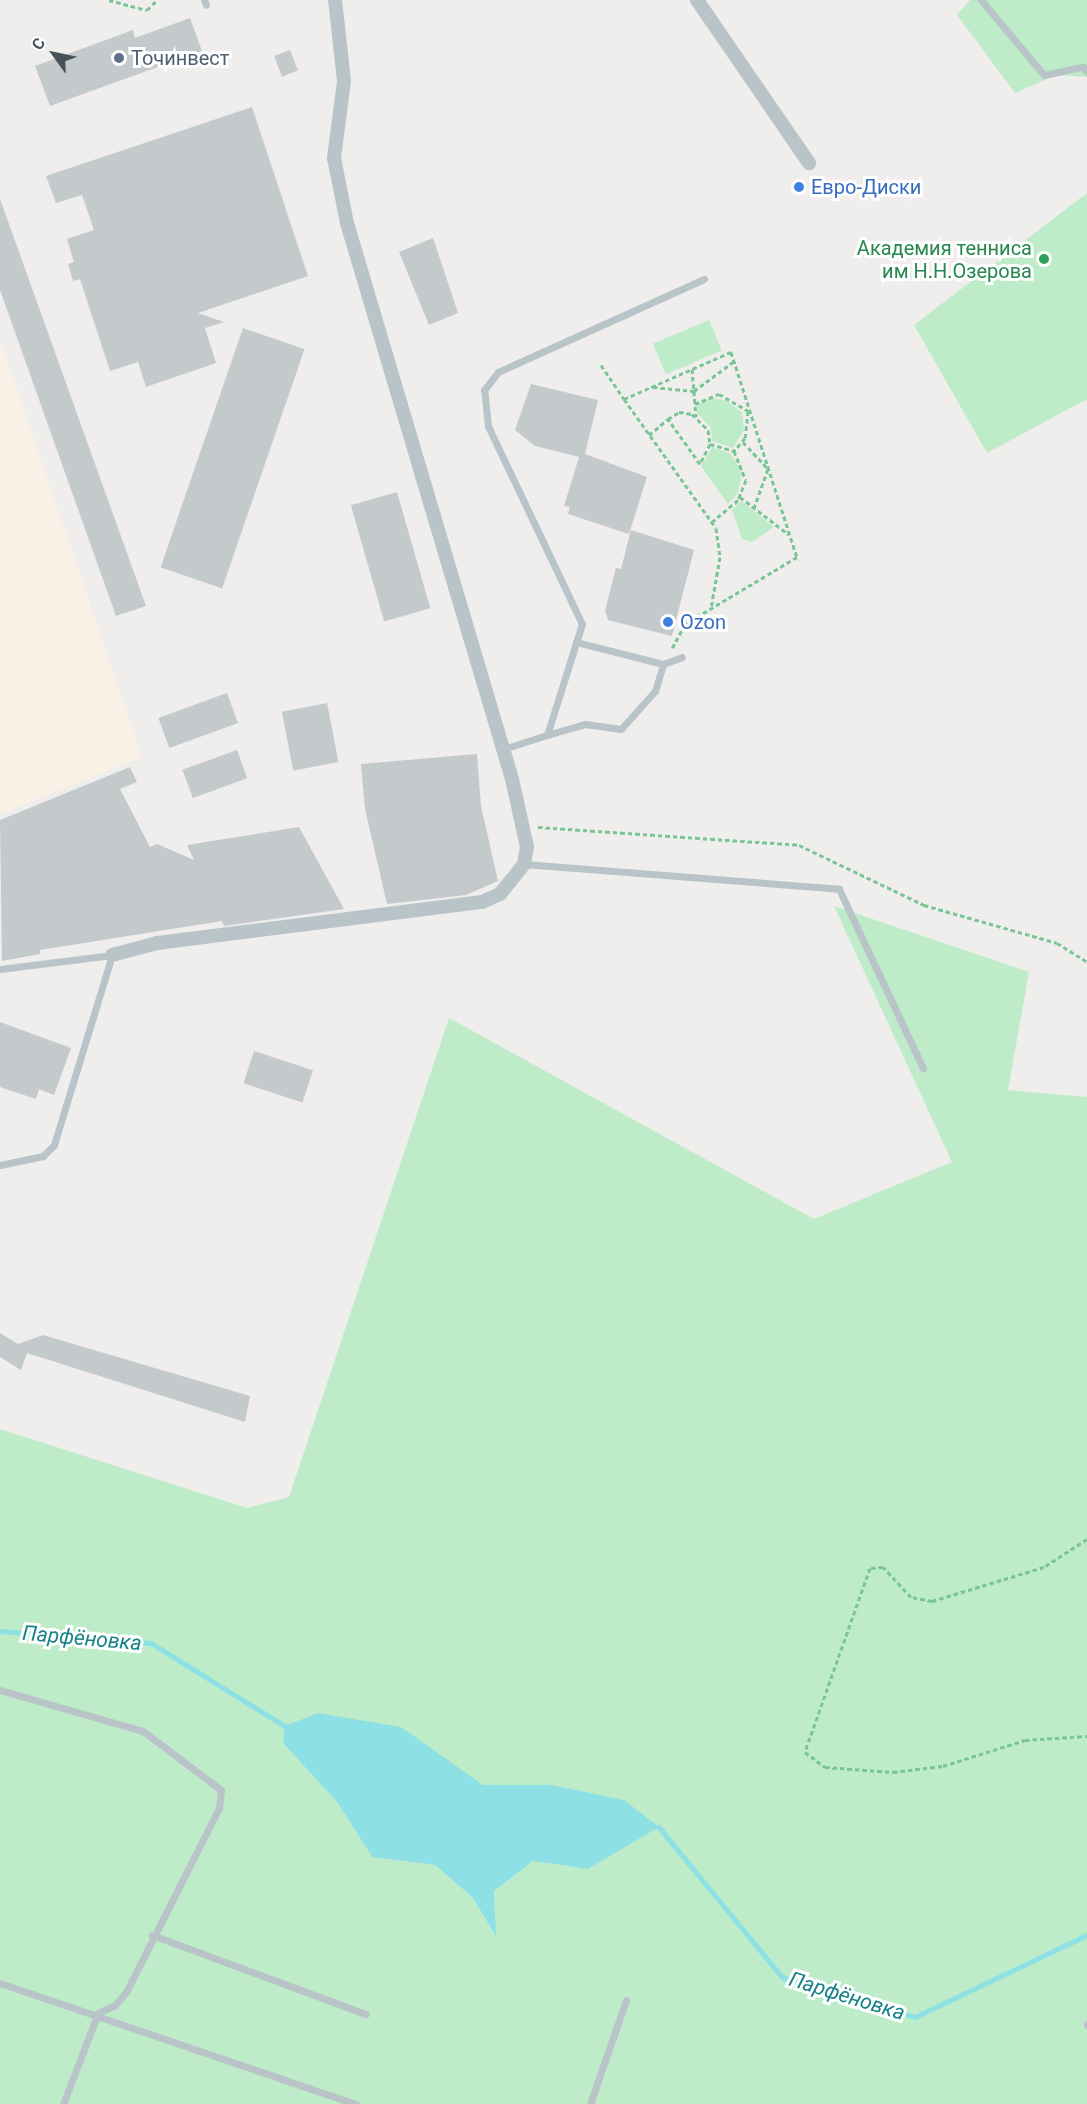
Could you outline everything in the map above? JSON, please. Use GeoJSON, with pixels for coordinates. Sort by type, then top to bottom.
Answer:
{"type":"FeatureCollection","features":[{"type":"Feature","properties":{"kind":"street"},"geometry":{"type":"LineString","coordinates":[[112,955],[157,943],[482,902],[500,894],[524,864],[524,826],[347,223],[334,158],[344,81],[336,0]]}},
{"type":"Feature","properties":{"kind":"street"},"geometry":{"type":"LineString","coordinates":[[697,0],[809,163]]}},
{"type":"Feature","properties":{"kind":"lane"},"geometry":{"type":"LineString","coordinates":[[981,0],[1044,75],[1083,67],[1087,72]]}},
{"type":"Feature","properties":{"kind":"lane"},"geometry":{"type":"LineString","coordinates":[[547,735],[582,624],[488,426],[483,390],[498,372],[704,279]]}},
{"type":"Feature","properties":{"kind":"lane"},"geometry":{"type":"LineString","coordinates":[[576,642],[663,664],[682,657]]}},
{"type":"Feature","properties":{"kind":"lane"},"geometry":{"type":"LineString","coordinates":[[502,749],[585,724],[621,729],[656,691],[663,664]]}},
{"type":"Feature","properties":{"kind":"lane"},"geometry":{"type":"LineString","coordinates":[[524,864],[839,889],[923,1068]]}},
{"type":"Feature","properties":{"kind":"lane"},"geometry":{"type":"LineString","coordinates":[[0,969],[112,955],[54,1145],[44,1156],[0,1165]]}},
{"type":"Feature","properties":{"kind":"lane"},"geometry":{"type":"LineString","coordinates":[[0,1690],[143,1731],[221,1790],[219,1808],[152,1935],[126,1992],[116,2005],[98,2013],[63,2104]]}},
{"type":"Feature","properties":{"kind":"lane"},"geometry":{"type":"LineString","coordinates":[[152,1935],[366,2014]]}},
{"type":"Feature","properties":{"kind":"lane"},"geometry":{"type":"LineString","coordinates":[[0,1983],[98,2013],[356,2104]]}},
{"type":"Feature","properties":{"kind":"lane"},"geometry":{"type":"LineString","coordinates":[[590,2104],[626,2000]]}},
{"type":"Feature","properties":{"kind":"path"},"geometry":{"type":"LineString","coordinates":[[109,0],[147,10],[157,0]]}},
{"type":"Feature","properties":{"kind":"path"},"geometry":{"type":"LineString","coordinates":[[624,399],[731,352],[748,411],[797,557],[685,624],[663,664]]}},
{"type":"Feature","properties":{"kind":"path"},"geometry":{"type":"LineString","coordinates":[[651,387],[694,391],[733,361]]}},
{"type":"Feature","properties":{"kind":"path"},"geometry":{"type":"LineString","coordinates":[[602,365],[712,522],[720,557],[711,608]]}},
{"type":"Feature","properties":{"kind":"path"},"geometry":{"type":"LineString","coordinates":[[692,369],[696,417]]}},
{"type":"Feature","properties":{"kind":"path"},"geometry":{"type":"LineString","coordinates":[[695,404],[719,394],[748,411]]}},
{"type":"Feature","properties":{"kind":"path"},"geometry":{"type":"LineString","coordinates":[[734,451],[743,442],[748,411]]}},
{"type":"Feature","properties":{"kind":"path"},"geometry":{"type":"LineString","coordinates":[[650,435],[668,419],[679,412],[696,417],[708,430],[710,444],[700,464],[668,419]]}},
{"type":"Feature","properties":{"kind":"path"},"geometry":{"type":"LineString","coordinates":[[743,442],[768,469]]}},
{"type":"Feature","properties":{"kind":"path"},"geometry":{"type":"LineString","coordinates":[[710,444],[734,451],[745,469],[740,497],[712,522]]}},
{"type":"Feature","properties":{"kind":"path"},"geometry":{"type":"LineString","coordinates":[[754,508],[768,469]]}},
{"type":"Feature","properties":{"kind":"path"},"geometry":{"type":"LineString","coordinates":[[740,497],[790,535]]}},
{"type":"Feature","properties":{"kind":"path"},"geometry":{"type":"LineString","coordinates":[[524,826],[800,845],[924,905],[1057,943],[1087,962]]}},
{"type":"Feature","properties":{"kind":"path"},"geometry":{"type":"LineString","coordinates":[[1087,1539],[1044,1567],[932,1601],[911,1597],[883,1567],[870,1568],[806,1752],[825,1767],[893,1772],[943,1766],[1025,1740],[1087,1736]]}},
{"type":"Feature","properties":{"kind":"shaded area"},"geometry":{"type":"Polygon","coordinates":[[[0,340],[142,757],[0,814],[0,340]]]}},
{"type":"Feature","properties":{"kind":"green space"},"geometry":{"type":"Polygon","coordinates":[[[970,0],[1087,0],[1087,77],[1056,75],[1015,93],[957,15],[970,0]]]}},
{"type":"Feature","properties":{"kind":"green space","name":"Академия тенниса им Н.Н.Озерова"},"geometry":{"type":"Polygon","coordinates":[[[1087,193],[1087,399],[987,453],[914,325],[1087,193]]]}},
{"type":"Feature","properties":{"kind":"green space"},"geometry":{"type":"Polygon","coordinates":[[[709,320],[722,350],[666,374],[653,344],[709,320]]]}},
{"type":"Feature","properties":{"kind":"green space"},"geometry":{"type":"Polygon","coordinates":[[[710,398],[725,400],[742,412],[744,430],[733,448],[712,441],[711,428],[697,413],[698,404],[710,398]]]}},
{"type":"Feature","properties":{"kind":"green space"},"geometry":{"type":"Polygon","coordinates":[[[712,447],[731,454],[742,472],[738,493],[728,504],[701,466],[712,447]]]}},
{"type":"Feature","properties":{"kind":"green space"},"geometry":{"type":"Polygon","coordinates":[[[741,501],[774,527],[752,542],[742,539],[732,510],[741,501]]]}},
{"type":"Feature","properties":{"kind":"green space"},"geometry":{"type":"Polygon","coordinates":[[[834,906],[1029,972],[1008,1090],[1087,1097],[1087,2104],[0,2104],[0,1429],[247,1508],[289,1497],[449,1018],[814,1219],[952,1162],[834,906]],[[283,1743],[337,1802],[372,1857],[435,1865],[473,1898],[495,1936],[494,1891],[533,1861],[588,1869],[551,1785],[483,1785],[444,1759],[283,1743]]]}},
{"type":"Feature","properties":{"kind":"water"},"geometry":{"type":"Polygon","coordinates":[[[318,1713],[401,1727],[483,1785],[551,1785],[624,1800],[659,1827],[588,1869],[533,1861],[494,1891],[496,1937],[473,1898],[435,1865],[372,1857],[337,1802],[283,1743],[285,1726],[318,1713]]]}},
{"type":"Feature","properties":{"kind":"building","name":"Точинвест"},"geometry":{"type":"Polygon","coordinates":[[[190,18],[202,51],[50,106],[35,66],[133,30],[135,38],[190,18]]]}},
{"type":"Feature","properties":{"kind":"building"},"geometry":{"type":"Polygon","coordinates":[[[290,50],[298,71],[282,77],[274,56],[290,50]]]}},
{"type":"Feature","properties":{"kind":"building"},"geometry":{"type":"Polygon","coordinates":[[[252,107],[308,276],[198,313],[224,322],[205,328],[216,363],[146,387],[138,362],[110,371],[80,279],[73,281],[68,264],[74,262],[67,239],[94,230],[82,195],[56,203],[46,176],[252,107]]]}},
{"type":"Feature","properties":{"kind":"building"},"geometry":{"type":"Polygon","coordinates":[[[0,199],[146,606],[116,616],[0,290],[0,199]]]}},
{"type":"Feature","properties":{"kind":"building"},"geometry":{"type":"Polygon","coordinates":[[[433,238],[458,313],[429,325],[399,252],[433,238]]]}},
{"type":"Feature","properties":{"kind":"building"},"geometry":{"type":"Polygon","coordinates":[[[243,328],[304,349],[222,588],[161,567],[243,328]]]}},
{"type":"Feature","properties":{"kind":"building"},"geometry":{"type":"Polygon","coordinates":[[[531,384],[598,400],[585,454],[647,477],[629,534],[568,514],[570,507],[564,506],[579,457],[535,446],[515,430],[531,384]]]}},
{"type":"Feature","properties":{"kind":"building"},"geometry":{"type":"Polygon","coordinates":[[[397,492],[430,608],[384,622],[351,505],[397,492]]]}},
{"type":"Feature","properties":{"kind":"building"},"geometry":{"type":"Polygon","coordinates":[[[631,530],[694,550],[672,636],[608,620],[605,611],[616,568],[621,569],[631,530]]]}},
{"type":"Feature","properties":{"kind":"building"},"geometry":{"type":"Polygon","coordinates":[[[227,693],[238,723],[169,748],[158,718],[227,693]]]}},
{"type":"Feature","properties":{"kind":"building"},"geometry":{"type":"Polygon","coordinates":[[[327,703],[338,762],[293,771],[282,712],[327,703]]]}},
{"type":"Feature","properties":{"kind":"building"},"geometry":{"type":"Polygon","coordinates":[[[237,750],[247,778],[193,798],[182,770],[237,750]]]}},
{"type":"Feature","properties":{"kind":"building"},"geometry":{"type":"Polygon","coordinates":[[[477,754],[481,806],[498,881],[466,895],[387,904],[365,809],[361,764],[477,754]]]}},
{"type":"Feature","properties":{"kind":"building"},"geometry":{"type":"Polygon","coordinates":[[[130,767],[137,782],[120,789],[150,847],[157,844],[194,860],[187,845],[299,827],[344,909],[224,926],[222,921],[40,950],[40,954],[2,961],[0,820],[130,767]]]}},
{"type":"Feature","properties":{"kind":"building"},"geometry":{"type":"Polygon","coordinates":[[[0,1022],[71,1048],[54,1095],[39,1089],[36,1099],[0,1087],[0,1022]]]}},
{"type":"Feature","properties":{"kind":"building"},"geometry":{"type":"Polygon","coordinates":[[[254,1051],[313,1070],[302,1102],[243,1083],[254,1051]]]}},
{"type":"Feature","properties":{"kind":"building"},"geometry":{"type":"Polygon","coordinates":[[[0,1333],[18,1344],[43,1335],[250,1396],[245,1422],[27,1353],[21,1370],[0,1357],[0,1333]]]}},
{"type":"Feature","properties":{"kind":"waterway","name":"Парфёновка"},"geometry":{"type":"LineString","coordinates":[[0,1631],[151,1643],[285,1726]]}},
{"type":"Feature","properties":{"kind":"waterway","name":"Парфёновка"},"geometry":{"type":"LineString","coordinates":[[659,1827],[782,1977],[915,2017],[1087,1935]]}},
{"type":"Feature","properties":{"kind":"place","name":"Точинвест"},"geometry":{"type":"Point","coordinates":[119,58]}},
{"type":"Feature","properties":{"kind":"place","name":"Евро-Диски"},"geometry":{"type":"Point","coordinates":[799,187]}},
{"type":"Feature","properties":{"kind":"place","name":"Академия тенниса им Н.Н.Озерова"},"geometry":{"type":"Point","coordinates":[1044,259]}},
{"type":"Feature","properties":{"kind":"place","name":"Ozon"},"geometry":{"type":"Point","coordinates":[668,622]}}]}
